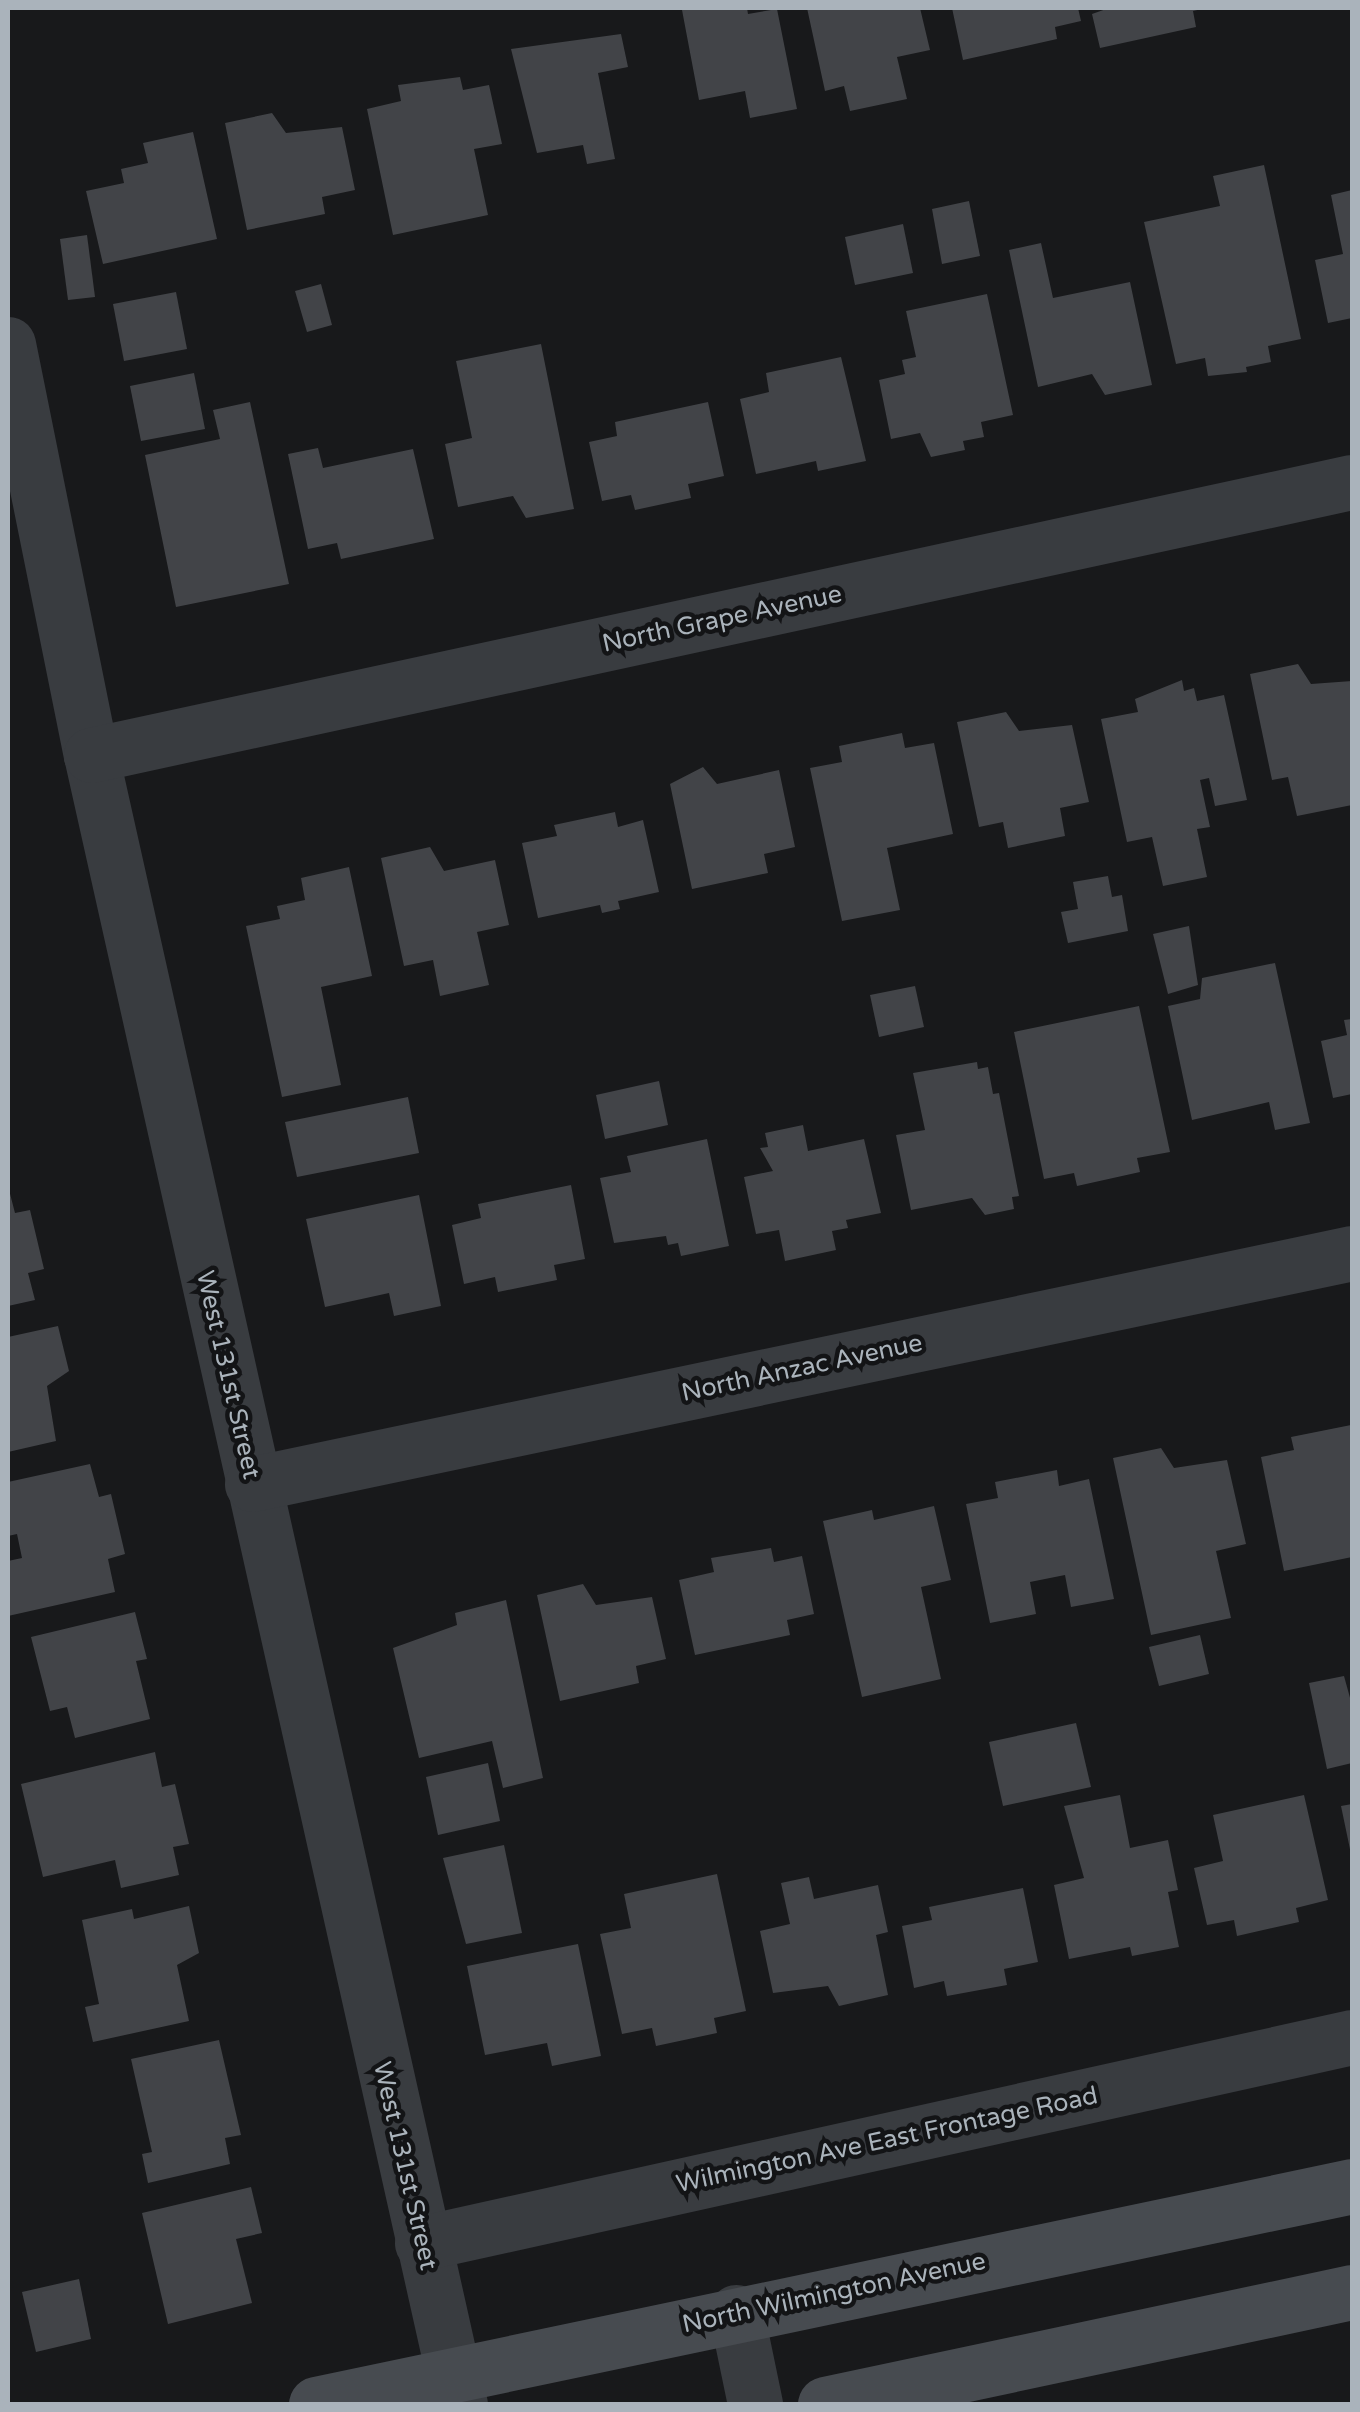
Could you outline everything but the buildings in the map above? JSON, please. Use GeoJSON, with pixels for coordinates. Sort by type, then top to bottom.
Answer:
{"type":"FeatureCollection","features":[{"type":"Feature","properties":{"kind":"main road","name":"North Wilmington Avenue"},"geometry":{"type":"LineString","coordinates":[[316,2404],[456,2390],[736,2312],[1352,2186]]}},
{"type":"Feature","properties":{"kind":"main road"},"geometry":{"type":"LineString","coordinates":[[824,2404],[1352,2292]]}},
{"type":"Feature","properties":{"kind":"street","name":"West 131st Street"},"geometry":{"type":"LineString","coordinates":[[8,344],[91,755],[456,2390]]}},
{"type":"Feature","properties":{"kind":"street","name":"North Grape Avenue"},"geometry":{"type":"LineString","coordinates":[[91,755],[1352,482]]}},
{"type":"Feature","properties":{"kind":"street","name":"North Anzac Avenue"},"geometry":{"type":"LineString","coordinates":[[252,1484],[1352,1253]]}},
{"type":"Feature","properties":{"kind":"street","name":"Wilmington Ave East Frontage Road"},"geometry":{"type":"LineString","coordinates":[[422,2243],[1352,2037]]}},
{"type":"Feature","properties":{"kind":"street"},"geometry":{"type":"LineString","coordinates":[[736,2312],[755,2404]]}}]}
